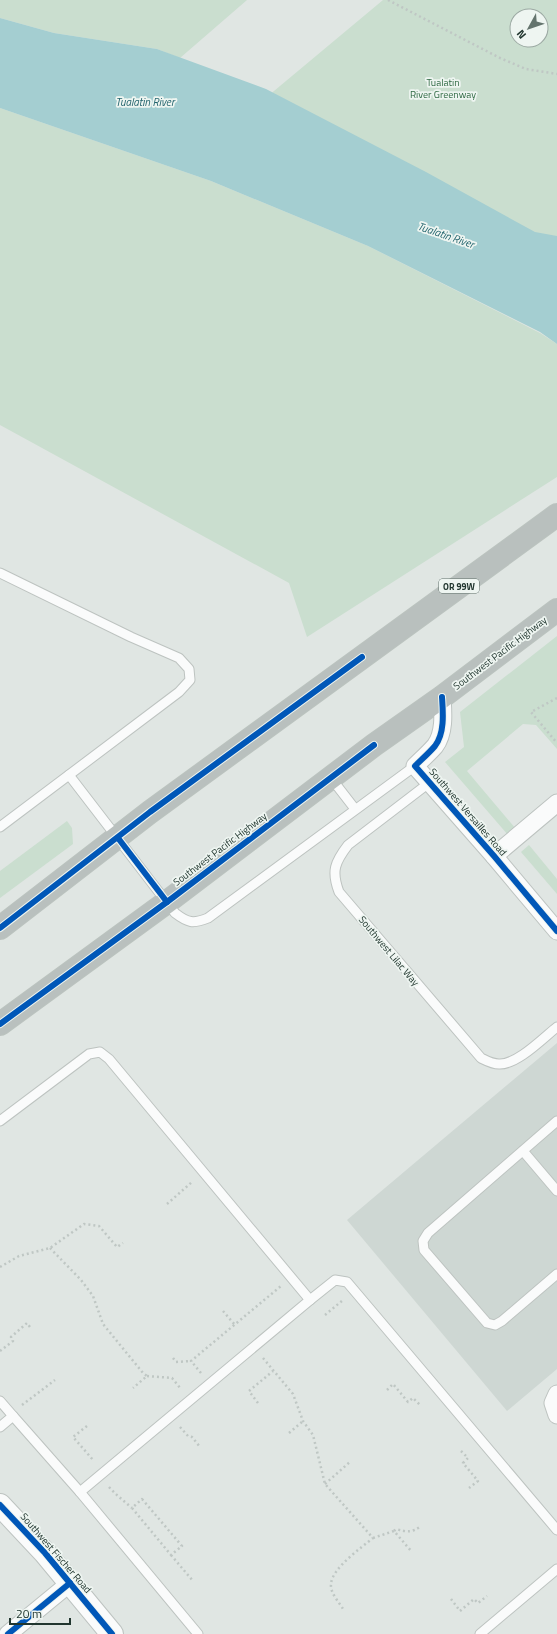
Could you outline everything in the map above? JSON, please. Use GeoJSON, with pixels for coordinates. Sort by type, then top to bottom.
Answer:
{"type":"FeatureCollection","features":[{"type":"Feature","properties":{"kind":"highway","name":"OR 99W"},"geometry":{"type":"LineString","coordinates":[[0,928],[150,812],[557,515]]}},
{"type":"Feature","properties":{"kind":"highway","name":"Southwest Pacific Highway"},"geometry":{"type":"LineString","coordinates":[[0,1024],[167,902],[374,745],[442,697],[557,610]]}},
{"type":"Feature","properties":{"kind":"street","name":"Southwest Versailles Road"},"geometry":{"type":"LineString","coordinates":[[442,697],[443,717],[440,736],[436,745],[415,766],[557,931]]}},
{"type":"Feature","properties":{"kind":"street"},"geometry":{"type":"LineString","coordinates":[[494,856],[557,802]]}},
{"type":"Feature","properties":{"kind":"street"},"geometry":{"type":"LineString","coordinates":[[557,1394],[553,1403],[557,1415]]}},
{"type":"Feature","properties":{"kind":"street","name":"Southwest Fischer Road"},"geometry":{"type":"LineString","coordinates":[[0,1505],[45,1553],[112,1634]]}},
{"type":"Feature","properties":{"kind":"street"},"geometry":{"type":"LineString","coordinates":[[8,1634],[70,1583]]}},
{"type":"Feature","properties":{"kind":"lane"},"geometry":{"type":"LineString","coordinates":[[0,573],[179,658],[189,669],[190,680],[179,692],[0,827]]}},
{"type":"Feature","properties":{"kind":"lane"},"geometry":{"type":"LineString","coordinates":[[69,775],[175,913],[187,922],[198,922],[208,918],[355,808],[415,766]]}},
{"type":"Feature","properties":{"kind":"lane"},"geometry":{"type":"LineString","coordinates":[[331,778],[355,808]]}},
{"type":"Feature","properties":{"kind":"lane","name":"Southwest Lilac Way"},"geometry":{"type":"LineString","coordinates":[[429,783],[348,845],[339,857],[335,869],[334,880],[339,892],[481,1058],[491,1063],[501,1065],[512,1061],[526,1052],[557,1027]]}},
{"type":"Feature","properties":{"kind":"lane"},"geometry":{"type":"LineString","coordinates":[[0,1121],[89,1054],[100,1052],[109,1059],[310,1300]]}},
{"type":"Feature","properties":{"kind":"lane"},"geometry":{"type":"LineString","coordinates":[[557,1121],[428,1234],[423,1241],[424,1250],[487,1323],[495,1325],[502,1321],[557,1274]]}},
{"type":"Feature","properties":{"kind":"lane"},"geometry":{"type":"LineString","coordinates":[[523,1151],[557,1191]]}},
{"type":"Feature","properties":{"kind":"lane"},"geometry":{"type":"LineString","coordinates":[[80,1492],[335,1280],[347,1282],[557,1530]]}},
{"type":"Feature","properties":{"kind":"lane"},"geometry":{"type":"LineString","coordinates":[[0,1401],[80,1492],[198,1634]]}},
{"type":"Feature","properties":{"kind":"lane"},"geometry":{"type":"LineString","coordinates":[[0,1427],[12,1415]]}},
{"type":"Feature","properties":{"kind":"lane"},"geometry":{"type":"LineString","coordinates":[[480,1634],[557,1569]]}},
{"type":"Feature","properties":{"kind":"path"},"geometry":{"type":"LineString","coordinates":[[388,0],[500,58],[526,69],[557,74]]}},
{"type":"Feature","properties":{"kind":"path"},"geometry":{"type":"LineString","coordinates":[[557,698],[531,712],[557,743]]}},
{"type":"Feature","properties":{"kind":"path"},"geometry":{"type":"LineString","coordinates":[[167,1204],[204,1173]]}},
{"type":"Feature","properties":{"kind":"path"},"geometry":{"type":"LineString","coordinates":[[0,1267],[19,1256],[50,1248],[84,1224],[99,1226],[117,1247],[123,1243]]}},
{"type":"Feature","properties":{"kind":"path"},"geometry":{"type":"LineString","coordinates":[[50,1248],[81,1280],[93,1296],[103,1324],[143,1373],[147,1376],[172,1378],[182,1390],[187,1386]]}},
{"type":"Feature","properties":{"kind":"path"},"geometry":{"type":"LineString","coordinates":[[173,1358],[176,1362],[191,1361],[291,1277]]}},
{"type":"Feature","properties":{"kind":"path"},"geometry":{"type":"LineString","coordinates":[[325,1315],[354,1290]]}},
{"type":"Feature","properties":{"kind":"path"},"geometry":{"type":"LineString","coordinates":[[223,1311],[234,1325]]}},
{"type":"Feature","properties":{"kind":"path"},"geometry":{"type":"LineString","coordinates":[[0,1351],[13,1341],[10,1337],[27,1323],[30,1327]]}},
{"type":"Feature","properties":{"kind":"path"},"geometry":{"type":"LineString","coordinates":[[254,1347],[293,1394],[303,1421],[313,1435],[325,1484],[373,1538]]}},
{"type":"Feature","properties":{"kind":"path"},"geometry":{"type":"LineString","coordinates":[[191,1361],[202,1375],[197,1379]]}},
{"type":"Feature","properties":{"kind":"path"},"geometry":{"type":"LineString","coordinates":[[258,1403],[249,1391],[273,1371]]}},
{"type":"Feature","properties":{"kind":"path"},"geometry":{"type":"LineString","coordinates":[[133,1388],[147,1376]]}},
{"type":"Feature","properties":{"kind":"path"},"geometry":{"type":"LineString","coordinates":[[12,1415],[55,1380]]}},
{"type":"Feature","properties":{"kind":"path"},"geometry":{"type":"LineString","coordinates":[[387,1390],[393,1384],[408,1402],[413,1398],[420,1406]]}},
{"type":"Feature","properties":{"kind":"path"},"geometry":{"type":"LineString","coordinates":[[171,1416],[188,1436],[192,1437],[200,1447]]}},
{"type":"Feature","properties":{"kind":"path"},"geometry":{"type":"LineString","coordinates":[[289,1433],[303,1421]]}},
{"type":"Feature","properties":{"kind":"path"},"geometry":{"type":"LineString","coordinates":[[87,1426],[73,1437],[118,1497],[132,1508],[193,1581]]}},
{"type":"Feature","properties":{"kind":"path"},"geometry":{"type":"LineString","coordinates":[[462,1450],[468,1458],[463,1463],[478,1481],[469,1488]]}},
{"type":"Feature","properties":{"kind":"path"},"geometry":{"type":"LineString","coordinates":[[325,1484],[351,1461]]}},
{"type":"Feature","properties":{"kind":"path"},"geometry":{"type":"LineString","coordinates":[[132,1508],[142,1499],[182,1546],[172,1555]]}},
{"type":"Feature","properties":{"kind":"path"},"geometry":{"type":"LineString","coordinates":[[343,1609],[335,1598],[331,1585],[335,1573],[373,1538],[396,1529],[411,1532],[421,1526]]}},
{"type":"Feature","properties":{"kind":"path"},"geometry":{"type":"LineString","coordinates":[[394,1531],[412,1552]]}},
{"type":"Feature","properties":{"kind":"path"},"geometry":{"type":"LineString","coordinates":[[451,1599],[460,1611],[474,1599],[478,1604],[487,1596]]}},
{"type":"Feature","properties":{"kind":"shaded area"},"geometry":{"type":"Polygon","coordinates":[[[557,1043],[557,1369],[507,1411],[347,1220],[557,1043]]]}},
{"type":"Feature","properties":{"kind":"green space"},"geometry":{"type":"Polygon","coordinates":[[[0,0],[247,0],[180,58],[157,49],[54,33],[0,18],[0,0]]]}},
{"type":"Feature","properties":{"kind":"green space","name":"Tualatin River Greenway"},"geometry":{"type":"Polygon","coordinates":[[[383,0],[557,0],[557,260],[268,96],[383,0]]]}},
{"type":"Feature","properties":{"kind":"green space"},"geometry":{"type":"Polygon","coordinates":[[[0,108],[211,181],[368,246],[540,333],[557,344],[557,477],[307,637],[289,583],[0,425],[0,108]]]}},
{"type":"Feature","properties":{"kind":"green space"},"geometry":{"type":"Polygon","coordinates":[[[557,636],[557,749],[536,725],[523,724],[467,771],[516,829],[508,835],[445,762],[464,747],[460,712],[557,636]]]}},
{"type":"Feature","properties":{"kind":"green space"},"geometry":{"type":"Polygon","coordinates":[[[67,821],[72,828],[73,844],[0,898],[0,871],[67,821]]]}},
{"type":"Feature","properties":{"kind":"green space"},"geometry":{"type":"Polygon","coordinates":[[[529,845],[557,879],[557,894],[521,852],[529,845]]]}},
{"type":"Feature","properties":{"kind":"water","name":"Tualatin River"},"geometry":{"type":"Polygon","coordinates":[[[0,18],[54,33],[157,49],[266,89],[426,172],[535,232],[557,236],[557,344],[540,332],[368,246],[211,181],[0,108],[0,18]]]}},
{"type":"Feature","properties":{"kind":"cycle path"},"geometry":{"type":"LineString","coordinates":[[0,928],[150,812],[362,657]]}},
{"type":"Feature","properties":{"kind":"cycle path"},"geometry":{"type":"LineString","coordinates":[[442,697],[443,722],[438,741],[433,749],[415,766],[557,931]]}},
{"type":"Feature","properties":{"kind":"cycle path"},"geometry":{"type":"LineString","coordinates":[[0,1024],[167,902],[374,745]]}},
{"type":"Feature","properties":{"kind":"cycle path"},"geometry":{"type":"LineString","coordinates":[[118,838],[167,902]]}},
{"type":"Feature","properties":{"kind":"cycle path"},"geometry":{"type":"LineString","coordinates":[[0,1505],[45,1553],[112,1634]]}},
{"type":"Feature","properties":{"kind":"cycle path"},"geometry":{"type":"LineString","coordinates":[[8,1634],[70,1583]]}}]}
